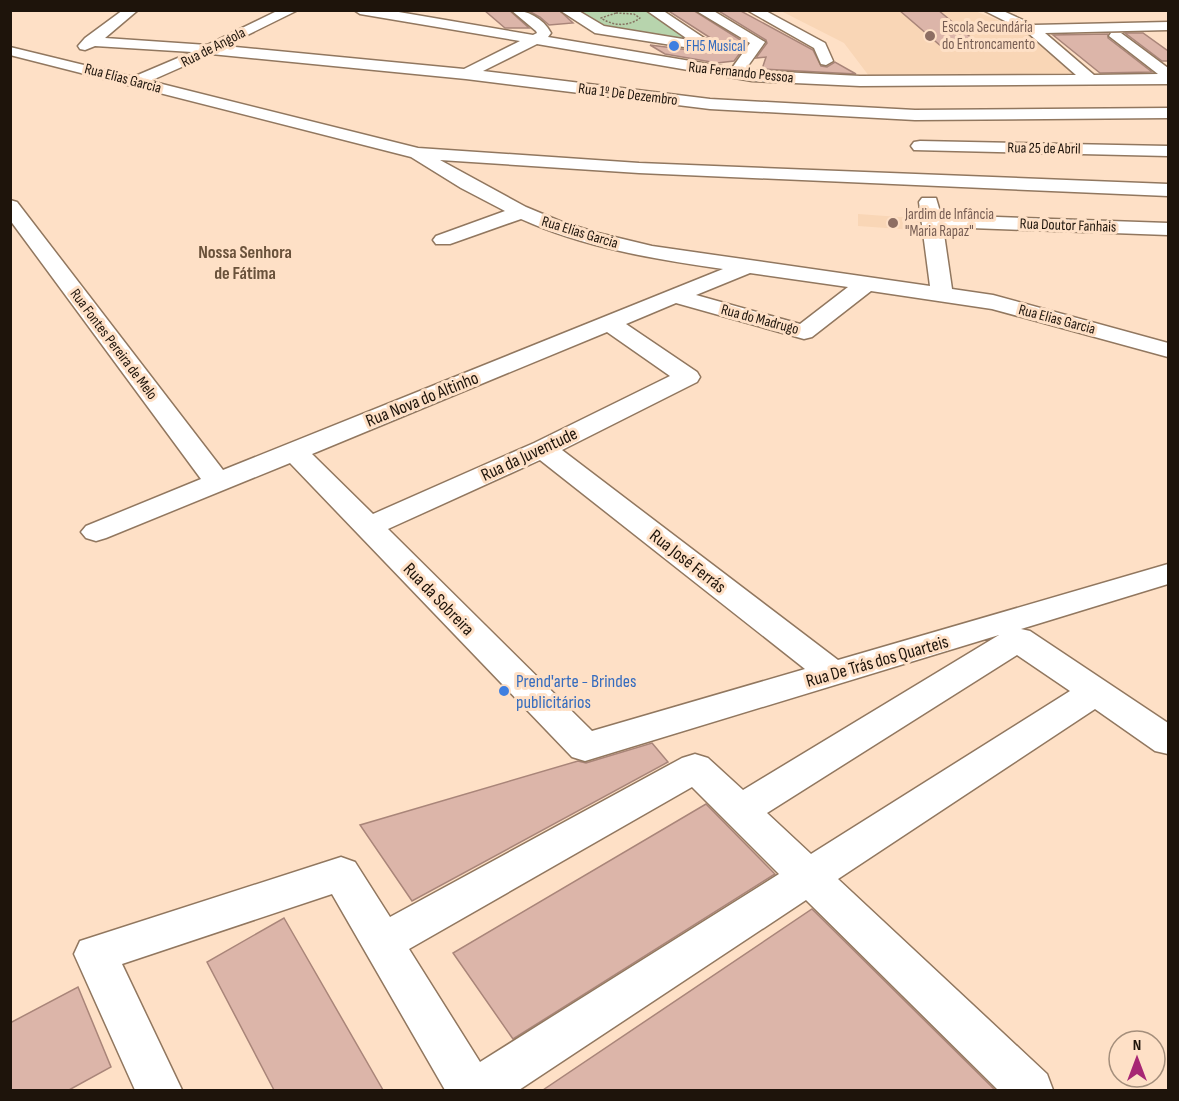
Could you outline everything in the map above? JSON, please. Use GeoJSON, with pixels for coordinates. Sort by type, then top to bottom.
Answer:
{"type":"FeatureCollection","features":[{"type":"Feature","properties":{"kind":"street"},"geometry":{"type":"LineString","coordinates":[[64,63],[132,10]]}},
{"type":"Feature","properties":{"kind":"street","name":"Rua de Angola"},"geometry":{"type":"LineString","coordinates":[[134,82],[167,71],[292,10]]}},
{"type":"Feature","properties":{"kind":"street","name":"Rua Fernando Pessoa"},"geometry":{"type":"LineString","coordinates":[[360,10],[735,74],[860,81],[1056,81],[1168,77]]}},
{"type":"Feature","properties":{"kind":"street"},"geometry":{"type":"LineString","coordinates":[[521,13],[561,12],[600,30],[697,45],[706,44],[652,10]]}},
{"type":"Feature","properties":{"kind":"street"},"geometry":{"type":"LineString","coordinates":[[701,10],[758,42],[735,74]]}},
{"type":"Feature","properties":{"kind":"street"},"geometry":{"type":"LineString","coordinates":[[753,10],[820,46],[826,61]]}},
{"type":"Feature","properties":{"kind":"street"},"geometry":{"type":"LineString","coordinates":[[989,10],[1032,29],[1091,80]]}},
{"type":"Feature","properties":{"kind":"street"},"geometry":{"type":"LineString","coordinates":[[466,74],[544,33],[521,13]]}},
{"type":"Feature","properties":{"kind":"street"},"geometry":{"type":"LineString","coordinates":[[474,30],[487,24],[480,15]]}},
{"type":"Feature","properties":{"kind":"street"},"geometry":{"type":"LineString","coordinates":[[739,32],[783,26]]}},
{"type":"Feature","properties":{"kind":"street"},"geometry":{"type":"LineString","coordinates":[[1032,29],[1168,26]]}},
{"type":"Feature","properties":{"kind":"street"},"geometry":{"type":"LineString","coordinates":[[1116,36],[1168,77]]}},
{"type":"Feature","properties":{"kind":"street","name":"Rua 1º De Dezembro"},"geometry":{"type":"LineString","coordinates":[[90,41],[208,49],[466,74],[710,104],[915,115],[1168,113]]}},
{"type":"Feature","properties":{"kind":"street","name":"Rua Elias Garcia"},"geometry":{"type":"LineString","coordinates":[[10,51],[417,153],[454,177],[522,212],[557,227],[607,241],[652,252],[942,294],[1030,310],[1168,350]]}},
{"type":"Feature","properties":{"kind":"street"},"geometry":{"type":"LineString","coordinates":[[1056,81],[1091,113]]}},
{"type":"Feature","properties":{"kind":"street"},"geometry":{"type":"LineString","coordinates":[[915,115],[942,294]]}},
{"type":"Feature","properties":{"kind":"street","name":"Rua 25 de Abril"},"geometry":{"type":"LineString","coordinates":[[920,146],[1168,151]]}},
{"type":"Feature","properties":{"kind":"street"},"geometry":{"type":"LineString","coordinates":[[1124,150],[1159,189]]}},
{"type":"Feature","properties":{"kind":"street"},"geometry":{"type":"LineString","coordinates":[[417,153],[639,168],[1159,189]]}},
{"type":"Feature","properties":{"kind":"street","name":"Rua Fontes Pereira de Melo"},"geometry":{"type":"LineString","coordinates":[[10,206],[218,482]]}},
{"type":"Feature","properties":{"kind":"street"},"geometry":{"type":"LineString","coordinates":[[443,240],[522,212]]}},
{"type":"Feature","properties":{"kind":"street","name":"Rua Doutor Fanhais"},"geometry":{"type":"LineString","coordinates":[[932,220],[1168,228]]}},
{"type":"Feature","properties":{"kind":"street","name":"Rua Nova do Altinho"},"geometry":{"type":"LineString","coordinates":[[96,532],[748,266]]}},
{"type":"Feature","properties":{"kind":"street","name":"Rua do Madrugo"},"geometry":{"type":"LineString","coordinates":[[675,296],[804,332],[867,284]]}},
{"type":"Feature","properties":{"kind":"street","name":"Rua da Juventude"},"geometry":{"type":"LineString","coordinates":[[369,527],[543,449],[688,377],[609,323]]}},
{"type":"Feature","properties":{"kind":"street","name":"Rua José Ferrás"},"geometry":{"type":"LineString","coordinates":[[543,449],[834,674]]}},
{"type":"Feature","properties":{"kind":"street","name":"Rua da Sobreira"},"geometry":{"type":"LineString","coordinates":[[294,451],[585,747]]}},
{"type":"Feature","properties":{"kind":"street","name":"Rua De Trás dos Quarteis"},"geometry":{"type":"LineString","coordinates":[[585,747],[1168,574]]}},
{"type":"Feature","properties":{"kind":"street"},"geometry":{"type":"LineString","coordinates":[[740,811],[1018,639],[1168,741]]}},
{"type":"Feature","properties":{"kind":"street"},"geometry":{"type":"LineString","coordinates":[[479,1090],[1096,691]]}},
{"type":"Feature","properties":{"kind":"street"},"geometry":{"type":"LineString","coordinates":[[382,943],[695,768],[1030,1090]]}},
{"type":"Feature","properties":{"kind":"street"},"geometry":{"type":"LineString","coordinates":[[159,1090],[95,954],[341,874],[471,1090]]}},
{"type":"Feature","properties":{"kind":"path"},"geometry":{"type":"LineString","coordinates":[[629,13],[632,10]]}},
{"type":"Feature","properties":{"kind":"shaded area","name":"Escola Secundária do Entroncamento"},"geometry":{"type":"Polygon","coordinates":[[[781,11],[975,11],[1020,29],[1073,74],[1066,76],[869,76],[844,43],[781,11]]]}},
{"type":"Feature","properties":{"kind":"shaded area","name":"Jardim de Infância \"Maria Rapaz\""},"geometry":{"type":"Polygon","coordinates":[[[858,214],[927,219],[928,231],[858,226],[858,214]]]}},
{"type":"Feature","properties":{"kind":"green space"},"geometry":{"type":"Polygon","coordinates":[[[571,11],[649,11],[702,43],[602,30],[571,11]]]}},
{"type":"Feature","properties":{"kind":"building"},"geometry":{"type":"Polygon","coordinates":[[[484,10],[509,10],[529,28],[505,28],[484,10]]]}},
{"type":"Feature","properties":{"kind":"building"},"geometry":{"type":"Polygon","coordinates":[[[527,10],[559,10],[573,23],[549,25],[527,10]]]}},
{"type":"Feature","properties":{"kind":"building"},"geometry":{"type":"Polygon","coordinates":[[[667,10],[693,10],[747,44],[734,61],[717,63],[665,54],[650,45],[697,51],[711,49],[715,44],[707,38],[709,37],[667,10]]]}},
{"type":"Feature","properties":{"kind":"building"},"geometry":{"type":"Polygon","coordinates":[[[717,10],[739,10],[813,50],[821,66],[827,67],[835,62],[856,74],[762,69],[766,57],[756,58],[767,43],[766,40],[717,10]]]}},
{"type":"Feature","properties":{"kind":"building"},"geometry":{"type":"Polygon","coordinates":[[[899,10],[938,10],[980,45],[942,47],[899,10]]]}},
{"type":"Feature","properties":{"kind":"building"},"geometry":{"type":"Polygon","coordinates":[[[1125,33],[1143,33],[1168,51],[1168,61],[1162,61],[1125,33]]]}},
{"type":"Feature","properties":{"kind":"building"},"geometry":{"type":"Polygon","coordinates":[[[1108,34],[1108,38],[1152,72],[1100,73],[1053,35],[1108,34]]]}},
{"type":"Feature","properties":{"kind":"building"},"geometry":{"type":"Polygon","coordinates":[[[652,743],[668,762],[412,901],[360,825],[578,761],[586,763],[652,743]]]}},
{"type":"Feature","properties":{"kind":"building"},"geometry":{"type":"Polygon","coordinates":[[[706,804],[775,874],[513,1039],[453,953],[706,804]]]}},
{"type":"Feature","properties":{"kind":"building"},"geometry":{"type":"Polygon","coordinates":[[[812,909],[995,1090],[543,1090],[812,909]]]}},
{"type":"Feature","properties":{"kind":"building"},"geometry":{"type":"Polygon","coordinates":[[[284,918],[383,1090],[274,1090],[207,962],[284,918]]]}},
{"type":"Feature","properties":{"kind":"building"},"geometry":{"type":"Polygon","coordinates":[[[78,987],[111,1067],[69,1090],[10,1090],[10,1023],[78,987]]]}},
{"type":"Feature","properties":{"kind":"place","name":"Escola Secundária do Entroncamento"},"geometry":{"type":"Point","coordinates":[930,36]}},
{"type":"Feature","properties":{"kind":"place","name":"FH5 Musical"},"geometry":{"type":"Point","coordinates":[674,46]}},
{"type":"Feature","properties":{"kind":"place","name":"Jardim de Infância \"Maria Rapaz\""},"geometry":{"type":"Point","coordinates":[893,223]}},
{"type":"Feature","properties":{"kind":"place","name":"Prend'arte - Brindes publicitários"},"geometry":{"type":"Point","coordinates":[504,691]}},
{"type":"Feature","properties":{"kind":"district","name":"Nossa Senhora de Fátima"},"geometry":{"type":"Point","coordinates":[245,262]}}]}
